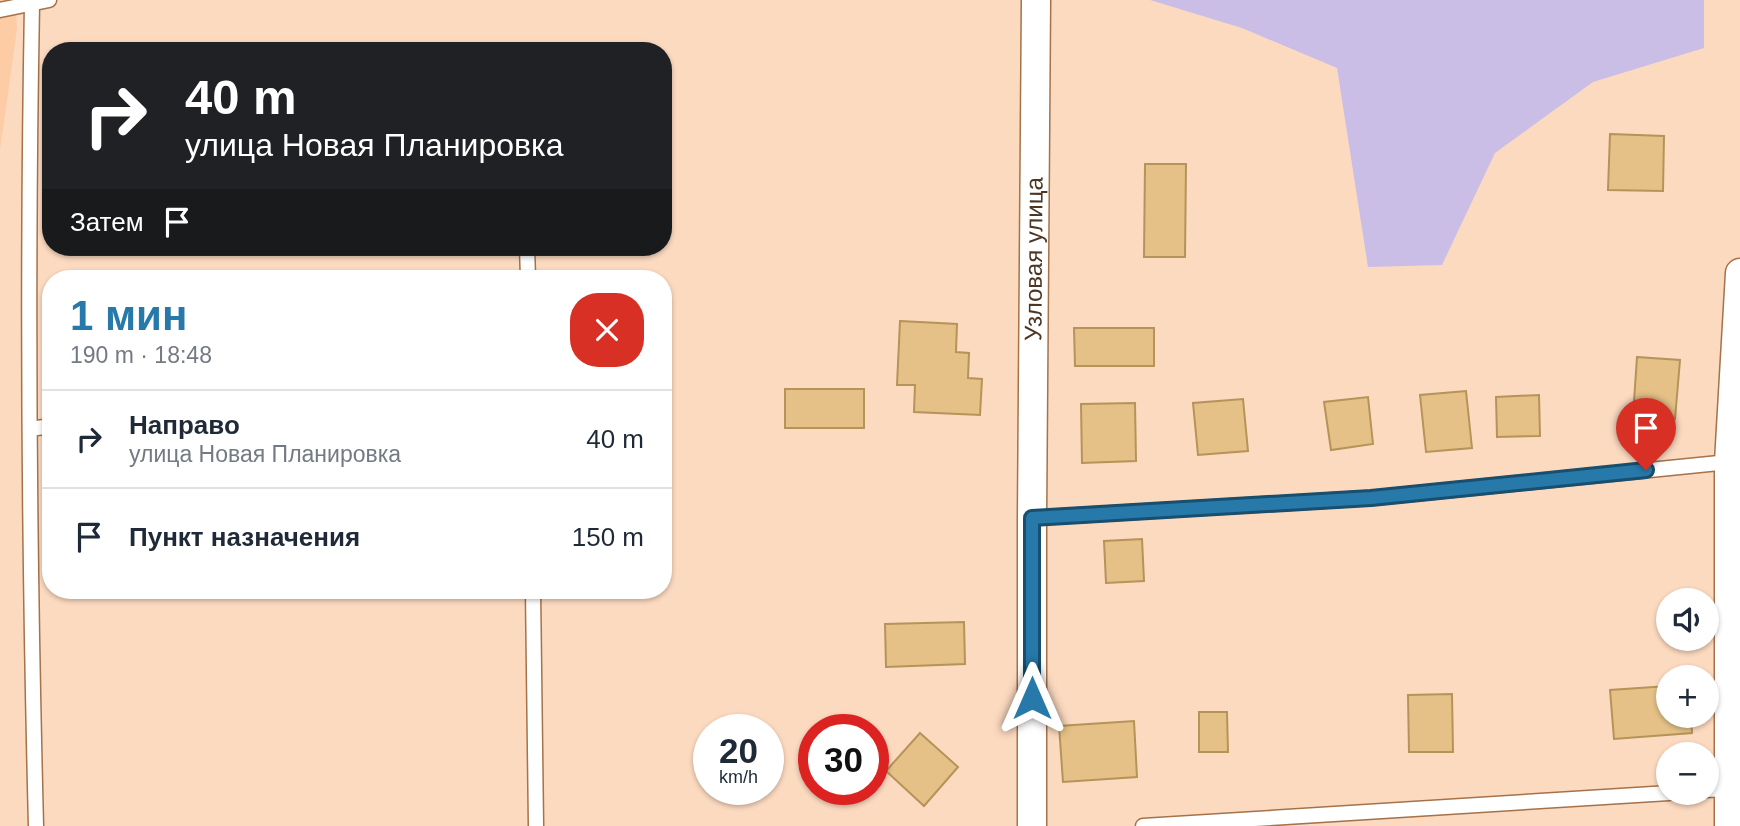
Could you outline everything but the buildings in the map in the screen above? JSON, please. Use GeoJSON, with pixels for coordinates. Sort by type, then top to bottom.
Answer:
{"type":"FeatureCollection","features":[{"type":"Feature","properties":{"kind":"street","name":"Узловая улица"},"geometry":{"type":"LineString","coordinates":[[1032,826],[1036,0]]}},
{"type":"Feature","properties":{"kind":"street"},"geometry":{"type":"LineString","coordinates":[[1719,742],[1728,462],[1740,272]]}},
{"type":"Feature","properties":{"kind":"street"},"geometry":{"type":"LineString","coordinates":[[1719,796],[1729,826]]}},
{"type":"Feature","properties":{"kind":"lane"},"geometry":{"type":"LineString","coordinates":[[0,10],[49,0]]}},
{"type":"Feature","properties":{"kind":"lane"},"geometry":{"type":"LineString","coordinates":[[32,4],[30,429],[36,826]]}},
{"type":"Feature","properties":{"kind":"lane"},"geometry":{"type":"LineString","coordinates":[[30,429],[42,427]]}},
{"type":"Feature","properties":{"kind":"lane"},"geometry":{"type":"LineString","coordinates":[[1032,518],[1371,498],[1728,462]]}},
{"type":"Feature","properties":{"kind":"lane"},"geometry":{"type":"LineString","coordinates":[[533,599],[536,826]]}},
{"type":"Feature","properties":{"kind":"lane"},"geometry":{"type":"LineString","coordinates":[[1143,826],[1656,794]]}},
{"type":"Feature","properties":{"kind":"shaded area"},"geometry":{"type":"Polygon","coordinates":[[[0,0],[15,0],[17,28],[0,150],[0,0]]]}},
{"type":"Feature","properties":{"kind":"shaded area"},"geometry":{"type":"Polygon","coordinates":[[[1150,0],[1704,0],[1704,48],[1593,82],[1495,153],[1442,265],[1368,267],[1337,68],[1242,28],[1150,0]]]}},
{"type":"Feature","properties":{"kind":"route"},"geometry":{"type":"LineString","coordinates":[[1032,698],[1032,518],[1371,498],[1646,470]]}}]}
